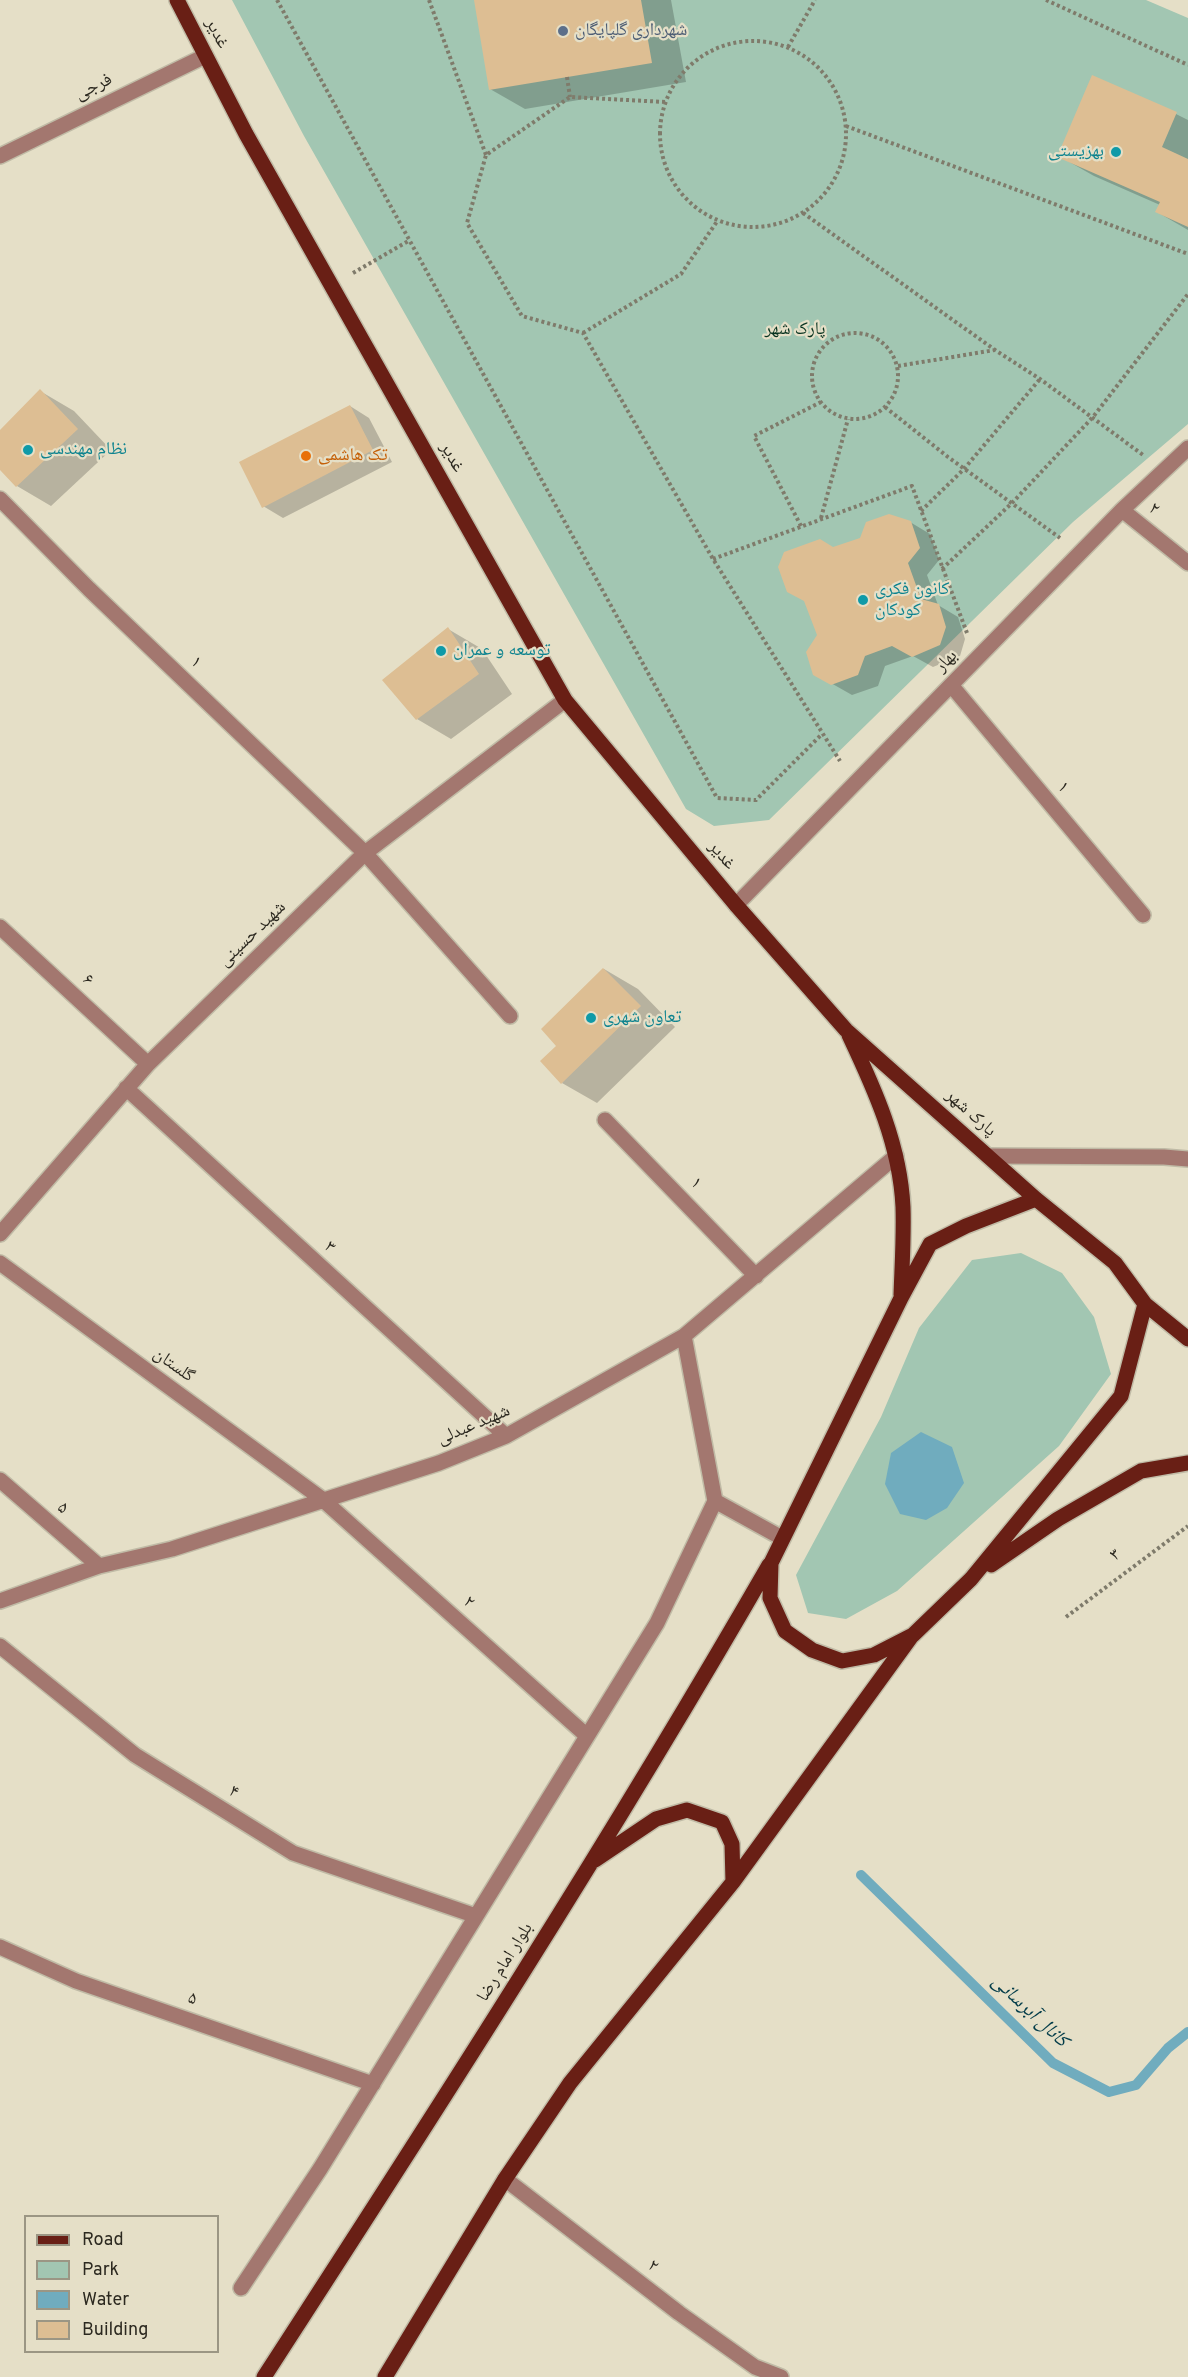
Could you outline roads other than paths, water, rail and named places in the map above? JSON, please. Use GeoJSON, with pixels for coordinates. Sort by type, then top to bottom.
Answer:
{"type":"FeatureCollection","features":[{"type":"Feature","properties":{"kind":"main road","name":"غدیر"},"geometry":{"type":"LineString","coordinates":[[177,0],[205,56],[332,286],[566,700],[736,905]]}},
{"type":"Feature","properties":{"kind":"main road","name":"پارک شهر"},"geometry":{"type":"LineString","coordinates":[[736,905],[846,1030],[1036,1199],[1115,1263],[1145,1304],[1188,1339]]}},
{"type":"Feature","properties":{"kind":"main road"},"geometry":{"type":"LineString","coordinates":[[846,1030],[881,1104],[896,1156],[903,1206],[901,1298]]}},
{"type":"Feature","properties":{"kind":"main road"},"geometry":{"type":"LineString","coordinates":[[913,1635],[874,1655],[842,1661],[812,1650],[785,1631],[770,1598],[771,1563],[901,1298],[930,1244],[966,1226],[1036,1199]]}},
{"type":"Feature","properties":{"kind":"main road"},"geometry":{"type":"LineString","coordinates":[[385,2377],[505,2179],[570,2083],[733,1882],[913,1635],[971,1579],[1121,1396],[1145,1304]]}},
{"type":"Feature","properties":{"kind":"main road"},"geometry":{"type":"LineString","coordinates":[[971,1579],[1049,1525],[1142,1471],[1188,1463]]}},
{"type":"Feature","properties":{"kind":"main road","name":"بلوار امام رضا"},"geometry":{"type":"LineString","coordinates":[[264,2377],[435,2114],[591,1863],[771,1563]]}},
{"type":"Feature","properties":{"kind":"main road"},"geometry":{"type":"LineString","coordinates":[[591,1863],[656,1819],[687,1810],[722,1822],[732,1844],[733,1882]]}},
{"type":"Feature","properties":{"kind":"street","name":"فرجی"},"geometry":{"type":"LineString","coordinates":[[0,156],[205,56]]}},
{"type":"Feature","properties":{"kind":"street","name":"بهار"},"geometry":{"type":"LineString","coordinates":[[736,905],[1122,510],[1188,448]]}},
{"type":"Feature","properties":{"kind":"street","name":"۱"},"geometry":{"type":"LineString","coordinates":[[0,499],[89,589],[365,853],[510,1016]]}},
{"type":"Feature","properties":{"kind":"street","name":"۲"},"geometry":{"type":"LineString","coordinates":[[1122,510],[1188,563]]}},
{"type":"Feature","properties":{"kind":"street","name":"۱"},"geometry":{"type":"LineString","coordinates":[[951,685],[1143,915]]}},
{"type":"Feature","properties":{"kind":"street","name":"شهید حسینی"},"geometry":{"type":"LineString","coordinates":[[0,1234],[148,1064],[365,853],[566,700]]}},
{"type":"Feature","properties":{"kind":"street","name":"۶"},"geometry":{"type":"LineString","coordinates":[[0,927],[148,1064]]}},
{"type":"Feature","properties":{"kind":"street","name":"۳"},"geometry":{"type":"LineString","coordinates":[[126,1088],[506,1436]]}},
{"type":"Feature","properties":{"kind":"street","name":"۱"},"geometry":{"type":"LineString","coordinates":[[605,1120],[756,1276]]}},
{"type":"Feature","properties":{"kind":"street","name":"شهید عبدلی"},"geometry":{"type":"LineString","coordinates":[[0,1601],[99,1566],[172,1549],[439,1463],[506,1436],[684,1336],[896,1156]]}},
{"type":"Feature","properties":{"kind":"street"},"geometry":{"type":"LineString","coordinates":[[988,1156],[1164,1156],[1188,1160]]}},
{"type":"Feature","properties":{"kind":"street","name":"گلستان"},"geometry":{"type":"LineString","coordinates":[[0,1263],[322,1500]]}},
{"type":"Feature","properties":{"kind":"street"},"geometry":{"type":"LineString","coordinates":[[241,2288],[320,2169],[657,1623],[715,1501],[684,1336]]}},
{"type":"Feature","properties":{"kind":"street","name":"۵"},"geometry":{"type":"LineString","coordinates":[[0,1480],[99,1566]]}},
{"type":"Feature","properties":{"kind":"street","name":"۲"},"geometry":{"type":"LineString","coordinates":[[322,1500],[587,1736]]}},
{"type":"Feature","properties":{"kind":"street"},"geometry":{"type":"LineString","coordinates":[[715,1501],[782,1538]]}},
{"type":"Feature","properties":{"kind":"street","name":"۴"},"geometry":{"type":"LineString","coordinates":[[0,1646],[135,1755],[293,1853],[476,1916]]}},
{"type":"Feature","properties":{"kind":"street","name":"۵"},"geometry":{"type":"LineString","coordinates":[[0,1947],[76,1981],[373,2084]]}},
{"type":"Feature","properties":{"kind":"street","name":"۲"},"geometry":{"type":"LineString","coordinates":[[505,2179],[680,2313],[755,2367],[781,2377]]}},
{"type":"Feature","properties":{"kind":"water"},"geometry":{"type":"Polygon","coordinates":[[[921,1432],[952,1447],[964,1483],[947,1508],[926,1520],[900,1514],[885,1484],[891,1453],[921,1432]]]}},
{"type":"Feature","properties":{"kind":"waterway","name":"کانال آبرسانی"},"geometry":{"type":"LineString","coordinates":[[861,1875],[1053,2063],[1109,2092],[1136,2085],[1168,2048],[1188,2032]]}},
{"type":"Feature","properties":{"kind":"place","name":"شهرداری گلپایگان"},"geometry":{"type":"Point","coordinates":[563,31]}},
{"type":"Feature","properties":{"kind":"place","name":"بهزیستی"},"geometry":{"type":"Point","coordinates":[1116,152]}},
{"type":"Feature","properties":{"kind":"place","name":"نظام مهندسی"},"geometry":{"type":"Point","coordinates":[28,450]}},
{"type":"Feature","properties":{"kind":"place","name":"تک هاشمی"},"geometry":{"type":"Point","coordinates":[306,456]}},
{"type":"Feature","properties":{"kind":"place","name":"کانون فکری کودکان"},"geometry":{"type":"Point","coordinates":[863,600]}},
{"type":"Feature","properties":{"kind":"place","name":"توسعه و عمران"},"geometry":{"type":"Point","coordinates":[441,651]}},
{"type":"Feature","properties":{"kind":"place","name":"تعاون شهری"},"geometry":{"type":"Point","coordinates":[591,1018]}}]}
